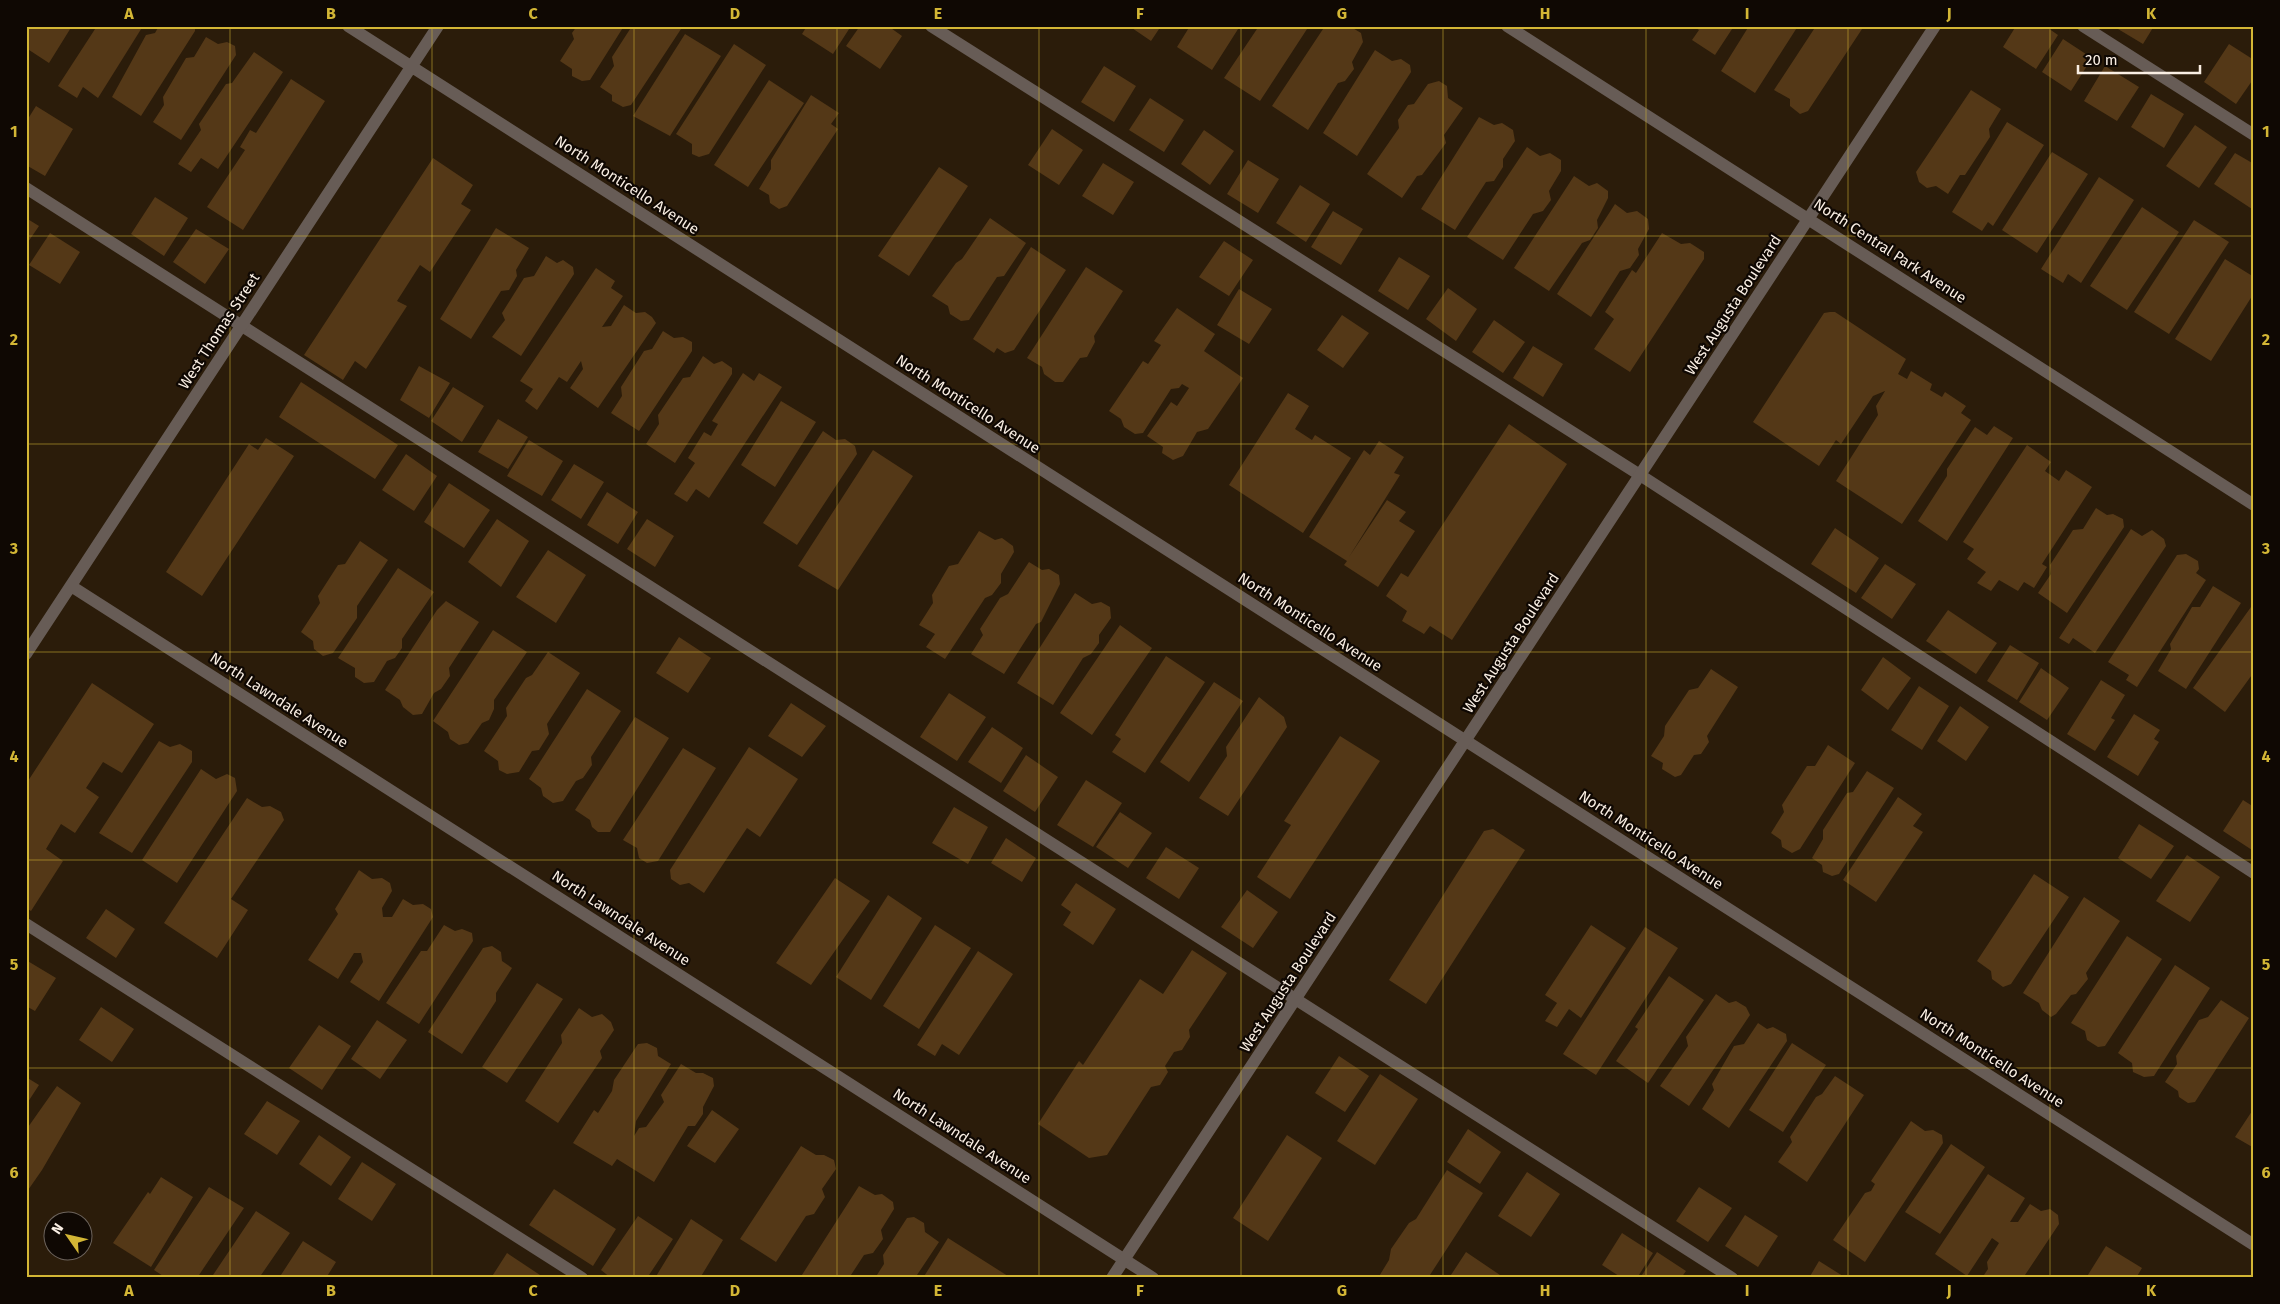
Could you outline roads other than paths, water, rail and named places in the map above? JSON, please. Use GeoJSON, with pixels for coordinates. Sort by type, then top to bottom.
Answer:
{"type":"FeatureCollection","features":[{"type":"Feature","properties":{"kind":"street","name":"North Monticello Avenue"},"geometry":{"type":"LineString","coordinates":[[348,26],[2254,1245]]}},
{"type":"Feature","properties":{"kind":"street","name":"West Thomas Street"},"geometry":{"type":"LineString","coordinates":[[26,654],[438,26]]}},
{"type":"Feature","properties":{"kind":"street"},"geometry":{"type":"LineString","coordinates":[[931,26],[1640,476],[2254,873]]}},
{"type":"Feature","properties":{"kind":"street","name":"North Central Park Avenue"},"geometry":{"type":"LineString","coordinates":[[1506,26],[1809,218],[2254,505]]}},
{"type":"Feature","properties":{"kind":"street","name":"West Augusta Boulevard"},"geometry":{"type":"LineString","coordinates":[[1112,1278],[1935,26]]}},
{"type":"Feature","properties":{"kind":"street"},"geometry":{"type":"LineString","coordinates":[[2083,26],[2254,135]]}},
{"type":"Feature","properties":{"kind":"street"},"geometry":{"type":"LineString","coordinates":[[26,188],[1297,998],[1732,1278]]}},
{"type":"Feature","properties":{"kind":"street","name":"North Lawndale Avenue"},"geometry":{"type":"LineString","coordinates":[[71,586],[1153,1278]]}},
{"type":"Feature","properties":{"kind":"street"},"geometry":{"type":"LineString","coordinates":[[26,924],[582,1278]]}}]}
